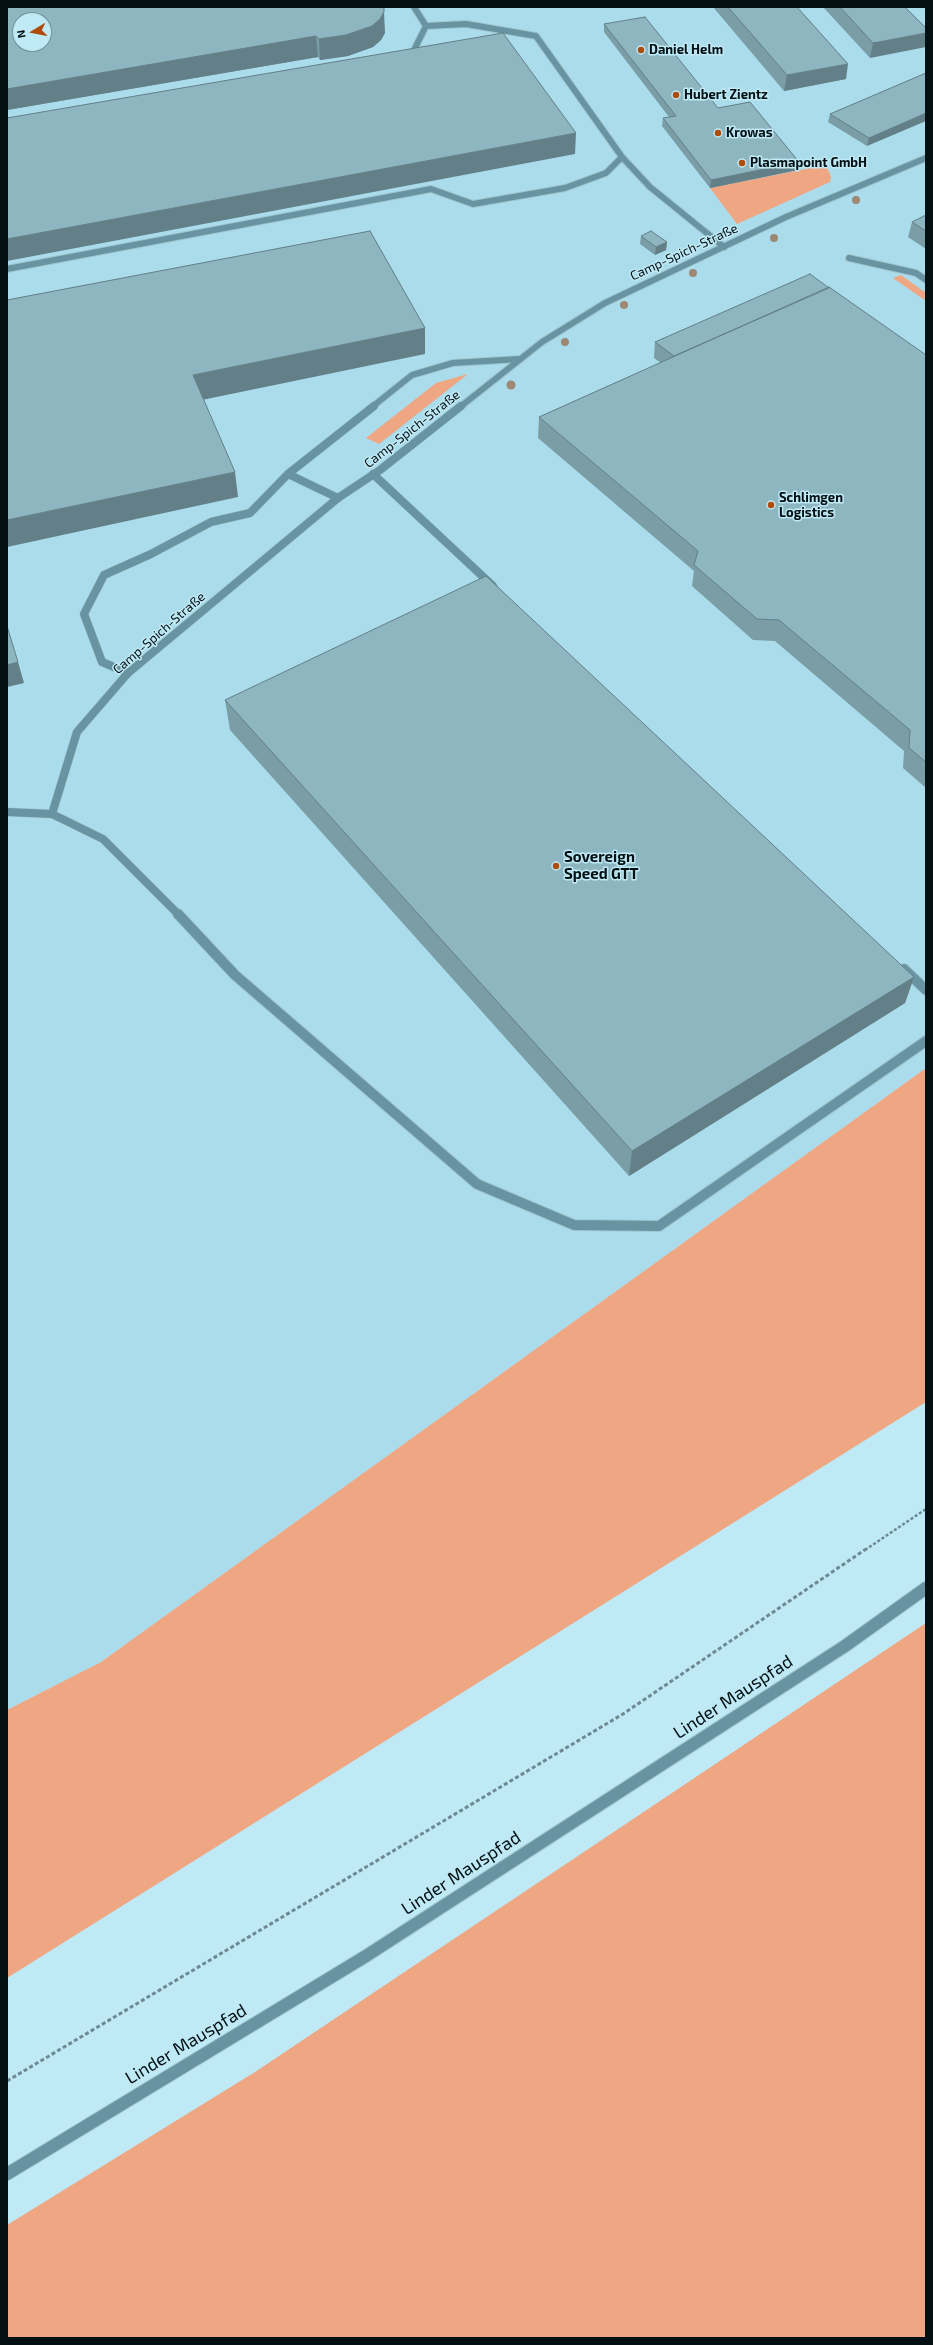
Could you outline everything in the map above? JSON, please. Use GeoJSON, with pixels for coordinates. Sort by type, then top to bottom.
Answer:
{"type":"FeatureCollection","features":[{"type":"Feature","properties":{"kind":"street"},"geometry":{"type":"LineString","coordinates":[[414,7],[426,26]]}},
{"type":"Feature","properties":{"kind":"street"},"geometry":{"type":"LineString","coordinates":[[426,26],[466,24],[491,26],[536,36],[622,156],[650,187],[724,247]]}},
{"type":"Feature","properties":{"kind":"street"},"geometry":{"type":"LineString","coordinates":[[402,60],[410,58],[426,26]]}},
{"type":"Feature","properties":{"kind":"street"},"geometry":{"type":"LineString","coordinates":[[7,269],[432,189],[473,204],[565,188],[606,173],[622,156]]}},
{"type":"Feature","properties":{"kind":"street","name":"Camp-Spich-Straße"},"geometry":{"type":"LineString","coordinates":[[52,814],[77,732],[128,673],[338,498],[373,474],[542,342],[605,303],[786,217],[926,158]]}},
{"type":"Feature","properties":{"kind":"street"},"geometry":{"type":"LineString","coordinates":[[849,258],[916,273],[926,280]]}},
{"type":"Feature","properties":{"kind":"street"},"geometry":{"type":"LineString","coordinates":[[128,673],[102,662],[84,614],[104,575],[152,554],[211,522],[250,513],[288,474],[412,375],[453,363],[520,359]]}},
{"type":"Feature","properties":{"kind":"street"},"geometry":{"type":"LineString","coordinates":[[288,474],[338,498]]}},
{"type":"Feature","properties":{"kind":"street"},"geometry":{"type":"LineString","coordinates":[[373,474],[501,594]]}},
{"type":"Feature","properties":{"kind":"street"},"geometry":{"type":"LineString","coordinates":[[7,812],[52,814],[103,839],[157,891],[235,975],[477,1184],[574,1225],[659,1226],[926,1041]]}},
{"type":"Feature","properties":{"kind":"street"},"geometry":{"type":"LineString","coordinates":[[897,962],[926,990]]}},
{"type":"Feature","properties":{"kind":"street","name":"Linder Mauspfad"},"geometry":{"type":"LineString","coordinates":[[7,2174],[366,1956],[845,1646],[926,1588]]}},
{"type":"Feature","properties":{"kind":"path"},"geometry":{"type":"LineString","coordinates":[[7,2080],[623,1714],[926,1509]]}},
{"type":"Feature","properties":{"kind":"shaded area"},"geometry":{"type":"Polygon","coordinates":[[[7,7],[926,7],[926,1068],[101,1662],[7,1710],[7,7]]]}},
{"type":"Feature","properties":{"kind":"shaded area"},"geometry":{"type":"Polygon","coordinates":[[[826,165],[831,177],[830,182],[737,224],[710,188],[826,165]]]}},
{"type":"Feature","properties":{"kind":"shaded area"},"geometry":{"type":"Polygon","coordinates":[[[901,275],[926,293],[926,301],[893,278],[901,275]]]}},
{"type":"Feature","properties":{"kind":"shaded area"},"geometry":{"type":"Polygon","coordinates":[[[468,374],[379,444],[366,438],[436,383],[468,374]]]}},
{"type":"Feature","properties":{"kind":"shaded area"},"geometry":{"type":"Polygon","coordinates":[[[926,1068],[926,1402],[7,1978],[7,1710],[101,1662],[926,1068]]]}},
{"type":"Feature","properties":{"kind":"shaded area"},"geometry":{"type":"Polygon","coordinates":[[[926,1623],[926,2338],[7,2338],[7,2225],[255,2072],[926,1623]]]}},
{"type":"Feature","properties":{"kind":"building"},"geometry":{"type":"Polygon","coordinates":[[[7,7],[384,7],[384,12],[380,19],[372,26],[346,35],[319,39],[316,36],[7,89],[7,7]]]}},
{"type":"Feature","properties":{"kind":"building"},"geometry":{"type":"Polygon","coordinates":[[[728,7],[797,7],[848,64],[787,75],[728,7]]]}},
{"type":"Feature","properties":{"kind":"building"},"geometry":{"type":"Polygon","coordinates":[[[840,7],[905,7],[926,28],[926,33],[873,43],[840,7]]]}},
{"type":"Feature","properties":{"kind":"building"},"geometry":{"type":"Polygon","coordinates":[[[645,17],[718,108],[750,102],[799,162],[711,180],[663,118],[676,116],[604,24],[645,17]]]}},
{"type":"Feature","properties":{"kind":"building"},"geometry":{"type":"Polygon","coordinates":[[[503,33],[576,133],[7,239],[7,118],[503,33]]]}},
{"type":"Feature","properties":{"kind":"building"},"geometry":{"type":"Polygon","coordinates":[[[926,73],[926,113],[869,138],[830,114],[926,73]]]}},
{"type":"Feature","properties":{"kind":"building"},"geometry":{"type":"Polygon","coordinates":[[[926,215],[926,231],[912,222],[926,215]]]}},
{"type":"Feature","properties":{"kind":"building"},"geometry":{"type":"Polygon","coordinates":[[[370,231],[425,328],[193,375],[235,472],[7,520],[7,300],[370,231]]]}},
{"type":"Feature","properties":{"kind":"building"},"geometry":{"type":"Polygon","coordinates":[[[651,231],[667,242],[656,247],[641,236],[651,231]]]}},
{"type":"Feature","properties":{"kind":"building"},"geometry":{"type":"Polygon","coordinates":[[[810,274],[829,288],[674,356],[655,342],[810,274]]]}},
{"type":"Feature","properties":{"kind":"building","name":"Schlimgen Logistics"},"geometry":{"type":"Polygon","coordinates":[[[829,287],[926,355],[926,762],[909,748],[910,730],[779,620],[757,619],[694,565],[698,551],[539,417],[829,287]]]}},
{"type":"Feature","properties":{"kind":"building","name":"Sovereign Speed GTT"},"geometry":{"type":"Polygon","coordinates":[[[486,576],[914,977],[632,1151],[225,700],[486,576]]]}},
{"type":"Feature","properties":{"kind":"building"},"geometry":{"type":"Polygon","coordinates":[[[7,626],[18,662],[7,665],[7,626]]]}},
{"type":"Feature","properties":{"kind":"place","name":"Daniel Helm"},"geometry":{"type":"Point","coordinates":[641,50]}},
{"type":"Feature","properties":{"kind":"place","name":"Hubert Zientz"},"geometry":{"type":"Point","coordinates":[676,95]}},
{"type":"Feature","properties":{"kind":"place","name":"Krowas"},"geometry":{"type":"Point","coordinates":[718,133]}},
{"type":"Feature","properties":{"kind":"place","name":"Plasmapoint GmbH"},"geometry":{"type":"Point","coordinates":[742,163]}},
{"type":"Feature","properties":{"kind":"place","name":"Schlimgen Logistics"},"geometry":{"type":"Point","coordinates":[771,505]}},
{"type":"Feature","properties":{"kind":"place","name":"Sovereign Speed GTT"},"geometry":{"type":"Point","coordinates":[556,866]}}]}
